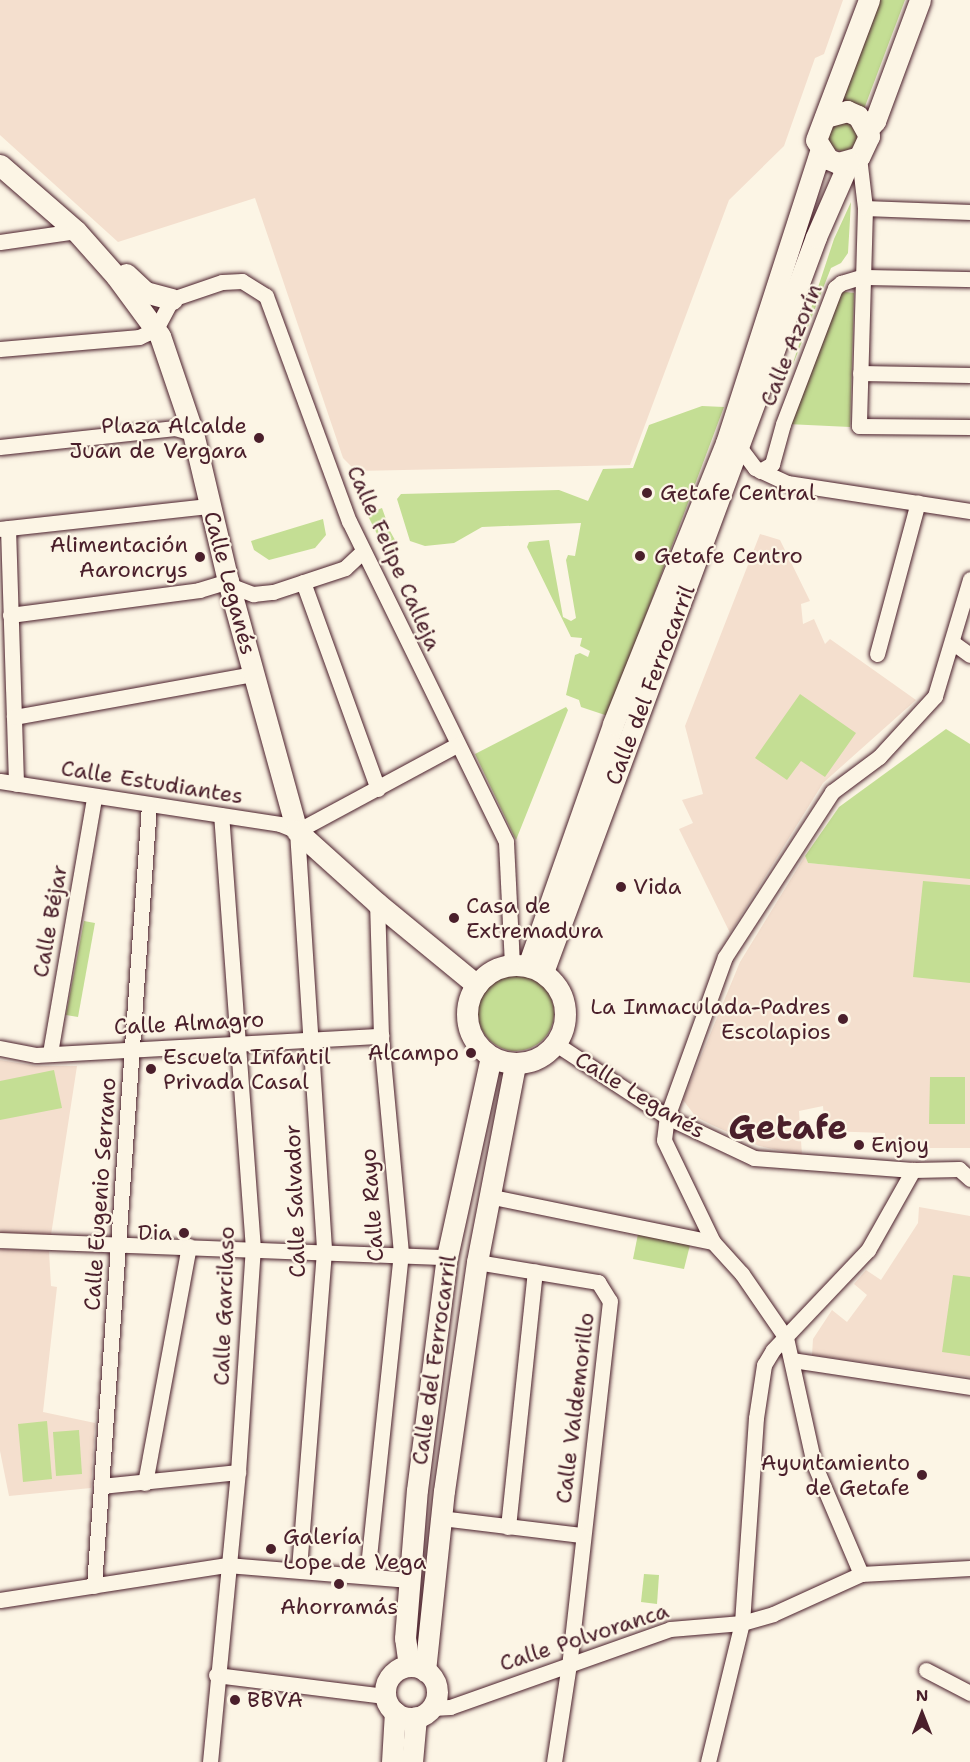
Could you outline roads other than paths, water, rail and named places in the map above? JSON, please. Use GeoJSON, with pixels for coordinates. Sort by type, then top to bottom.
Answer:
{"type":"FeatureCollection","features":[{"type":"Feature","properties":{"kind":"street"},"geometry":{"type":"LineString","coordinates":[[869,0],[816,140],[820,152],[838,163],[854,160],[866,148],[868,129],[875,122],[920,0]]}},
{"type":"Feature","properties":{"kind":"street"},"geometry":{"type":"LineString","coordinates":[[825,117],[847,111],[858,116],[868,129]]}},
{"type":"Feature","properties":{"kind":"street"},"geometry":{"type":"LineString","coordinates":[[0,152],[79,221],[140,288],[172,299],[156,329],[124,340],[0,349]]}},
{"type":"Feature","properties":{"kind":"street","name":"Calle del Ferrocarril"},"geometry":{"type":"LineString","coordinates":[[528,968],[613,724],[726,443],[820,152]]}},
{"type":"Feature","properties":{"kind":"street"},"geometry":{"type":"LineString","coordinates":[[854,160],[865,208],[861,278],[859,426],[970,427]]}},
{"type":"Feature","properties":{"kind":"street","name":"Calle del Ferrocarril"},"geometry":{"type":"LineString","coordinates":[[528,968],[740,448],[816,237],[854,160]]}},
{"type":"Feature","properties":{"kind":"street","name":"Calle Leganés"},"geometry":{"type":"LineString","coordinates":[[0,165],[76,231],[156,329],[193,434],[228,583],[297,831]]}},
{"type":"Feature","properties":{"kind":"street"},"geometry":{"type":"LineString","coordinates":[[865,208],[970,212]]}},
{"type":"Feature","properties":{"kind":"street"},"geometry":{"type":"LineString","coordinates":[[0,242],[76,231]]}},
{"type":"Feature","properties":{"kind":"street","name":"Calle Azorín"},"geometry":{"type":"LineString","coordinates":[[760,471],[769,469],[776,455],[783,424],[835,288],[861,278],[970,279]]}},
{"type":"Feature","properties":{"kind":"street","name":"Calle Felipe Calleja"},"geometry":{"type":"LineString","coordinates":[[172,299],[235,281],[255,286],[266,296],[362,552],[506,842],[528,968]]}},
{"type":"Feature","properties":{"kind":"street"},"geometry":{"type":"LineString","coordinates":[[860,373],[970,375]]}},
{"type":"Feature","properties":{"kind":"street"},"geometry":{"type":"LineString","coordinates":[[0,447],[175,428],[193,434]]}},
{"type":"Feature","properties":{"kind":"street"},"geometry":{"type":"LineString","coordinates":[[740,448],[760,471],[787,483],[970,511]]}},
{"type":"Feature","properties":{"kind":"street"},"geometry":{"type":"LineString","coordinates":[[877,654],[918,502]]}},
{"type":"Feature","properties":{"kind":"street"},"geometry":{"type":"LineString","coordinates":[[16,784],[10,615],[4,529],[210,506]]}},
{"type":"Feature","properties":{"kind":"street"},"geometry":{"type":"LineString","coordinates":[[10,615],[199,590],[228,583],[253,594],[303,582],[345,568],[362,552]]}},
{"type":"Feature","properties":{"kind":"street"},"geometry":{"type":"LineString","coordinates":[[303,582],[378,789]]}},
{"type":"Feature","properties":{"kind":"street"},"geometry":{"type":"LineString","coordinates":[[861,1574],[814,1464],[786,1338],[742,1274],[713,1242],[664,1140],[667,1117],[725,957],[832,792],[879,756],[935,696],[969,586]]}},
{"type":"Feature","properties":{"kind":"street"},"geometry":{"type":"LineString","coordinates":[[952,642],[970,655]]}},
{"type":"Feature","properties":{"kind":"street"},"geometry":{"type":"LineString","coordinates":[[14,717],[253,674]]}},
{"type":"Feature","properties":{"kind":"street"},"geometry":{"type":"LineString","coordinates":[[457,745],[297,831],[377,903],[477,985]]}},
{"type":"Feature","properties":{"kind":"street","name":"Calle Estudiantes"},"geometry":{"type":"LineString","coordinates":[[0,781],[280,824],[297,831]]}},
{"type":"Feature","properties":{"kind":"street","name":"Calle Béjar"},"geometry":{"type":"LineString","coordinates":[[50,1053],[94,797]]}},
{"type":"Feature","properties":{"kind":"street","name":"Calle Eugenio Serrano"},"geometry":{"type":"LineString","coordinates":[[94,1586],[149,805]]}},
{"type":"Feature","properties":{"kind":"street","name":"Calle Garcilaso"},"geometry":{"type":"LineString","coordinates":[[210,1762],[216,1675],[238,1472],[253,1249],[221,815]]}},
{"type":"Feature","properties":{"kind":"street","name":"Calle Salvador"},"geometry":{"type":"LineString","coordinates":[[297,831],[324,1251],[299,1570]]}},
{"type":"Feature","properties":{"kind":"street","name":"Calle Rayo"},"geometry":{"type":"LineString","coordinates":[[367,1576],[401,1253],[381,1036],[377,903]]}},
{"type":"Feature","properties":{"kind":"street"},"geometry":{"type":"LineString","coordinates":[[528,968],[554,981],[566,1006],[565,1026],[556,1044],[538,1059],[516,1064],[491,1057],[478,1045],[467,1020],[469,1001],[477,985],[493,971],[528,968]]}},
{"type":"Feature","properties":{"kind":"street","name":"Calle Almagro"},"geometry":{"type":"LineString","coordinates":[[0,1048],[50,1053],[381,1036]]}},
{"type":"Feature","properties":{"kind":"street","name":"Calle Leganés"},"geometry":{"type":"LineString","coordinates":[[556,1044],[667,1117],[753,1158],[964,1174]]}},
{"type":"Feature","properties":{"kind":"street","name":"Calle del Ferrocarril"},"geometry":{"type":"LineString","coordinates":[[417,1669],[405,1638],[409,1580],[447,1257],[491,1057]]}},
{"type":"Feature","properties":{"kind":"street","name":"Calle del Ferrocarril"},"geometry":{"type":"LineString","coordinates":[[417,1669],[477,1262],[488,1196],[516,1064]]}},
{"type":"Feature","properties":{"kind":"street"},"geometry":{"type":"LineString","coordinates":[[964,1174],[970,1158]]}},
{"type":"Feature","properties":{"kind":"street"},"geometry":{"type":"LineString","coordinates":[[708,1762],[742,1623],[756,1418],[764,1365],[868,1250],[912,1170]]}},
{"type":"Feature","properties":{"kind":"street"},"geometry":{"type":"LineString","coordinates":[[488,1196],[713,1242]]}},
{"type":"Feature","properties":{"kind":"street"},"geometry":{"type":"LineString","coordinates":[[0,1240],[401,1253],[447,1257]]}},
{"type":"Feature","properties":{"kind":"street"},"geometry":{"type":"LineString","coordinates":[[145,1483],[189,1246]]}},
{"type":"Feature","properties":{"kind":"street","name":"Calle Valdemorillo"},"geometry":{"type":"LineString","coordinates":[[477,1262],[598,1282],[610,1301],[569,1664],[554,1762]]}},
{"type":"Feature","properties":{"kind":"street"},"geometry":{"type":"LineString","coordinates":[[508,1527],[535,1271]]}},
{"type":"Feature","properties":{"kind":"street"},"geometry":{"type":"LineString","coordinates":[[792,1360],[970,1387]]}},
{"type":"Feature","properties":{"kind":"street"},"geometry":{"type":"LineString","coordinates":[[100,1486],[238,1472]]}},
{"type":"Feature","properties":{"kind":"street"},"geometry":{"type":"LineString","coordinates":[[441,1518],[582,1534]]}},
{"type":"Feature","properties":{"kind":"street"},"geometry":{"type":"LineString","coordinates":[[0,1600],[16,1601],[227,1565],[409,1580]]}},
{"type":"Feature","properties":{"kind":"street","name":"Calle Polvoranca"},"geometry":{"type":"LineString","coordinates":[[425,1712],[450,1707],[670,1629],[742,1623],[773,1614],[861,1574],[964,1568]]}},
{"type":"Feature","properties":{"kind":"street"},"geometry":{"type":"LineString","coordinates":[[392,1762],[390,1704],[392,1674],[417,1669],[437,1689],[425,1712],[412,1762]]}},
{"type":"Feature","properties":{"kind":"street"},"geometry":{"type":"LineString","coordinates":[[926,1670],[970,1693]]}},
{"type":"Feature","properties":{"kind":"street"},"geometry":{"type":"LineString","coordinates":[[216,1675],[425,1712]]}},
{"type":"Feature","properties":{"kind":"place","name":"Plaza Alcalde Juan de Vergara"},"geometry":{"type":"Point","coordinates":[259,438]}},
{"type":"Feature","properties":{"kind":"place","name":"Getafe Central"},"geometry":{"type":"Point","coordinates":[647,493]}},
{"type":"Feature","properties":{"kind":"place","name":"Getafe Centro"},"geometry":{"type":"Point","coordinates":[640,556]}},
{"type":"Feature","properties":{"kind":"place","name":"Alimentación Aaroncrys"},"geometry":{"type":"Point","coordinates":[200,557]}},
{"type":"Feature","properties":{"kind":"place","name":"Vida"},"geometry":{"type":"Point","coordinates":[621,887]}},
{"type":"Feature","properties":{"kind":"place","name":"Casa de Extremadura"},"geometry":{"type":"Point","coordinates":[454,918]}},
{"type":"Feature","properties":{"kind":"place","name":"La Inmaculada-Padres Escolapios"},"geometry":{"type":"Point","coordinates":[843,1019]}},
{"type":"Feature","properties":{"kind":"place","name":"Alcampo"},"geometry":{"type":"Point","coordinates":[471,1053]}},
{"type":"Feature","properties":{"kind":"place","name":"Escuela Infantil Privada Casal"},"geometry":{"type":"Point","coordinates":[151,1069]}},
{"type":"Feature","properties":{"kind":"place","name":"Enjoy"},"geometry":{"type":"Point","coordinates":[859,1145]}},
{"type":"Feature","properties":{"kind":"place","name":"Dia"},"geometry":{"type":"Point","coordinates":[184,1233]}},
{"type":"Feature","properties":{"kind":"place","name":"Ayuntamiento de Getafe"},"geometry":{"type":"Point","coordinates":[922,1475]}},
{"type":"Feature","properties":{"kind":"place","name":"Galería Lope de Vega"},"geometry":{"type":"Point","coordinates":[271,1549]}},
{"type":"Feature","properties":{"kind":"place","name":"Ahorramás"},"geometry":{"type":"Point","coordinates":[339,1584]}},
{"type":"Feature","properties":{"kind":"place","name":"BBVA"},"geometry":{"type":"Point","coordinates":[235,1700]}},
{"type":"Feature","properties":{"kind":"district","name":"Getafe"},"geometry":{"type":"Point","coordinates":[788,1128]}}]}
